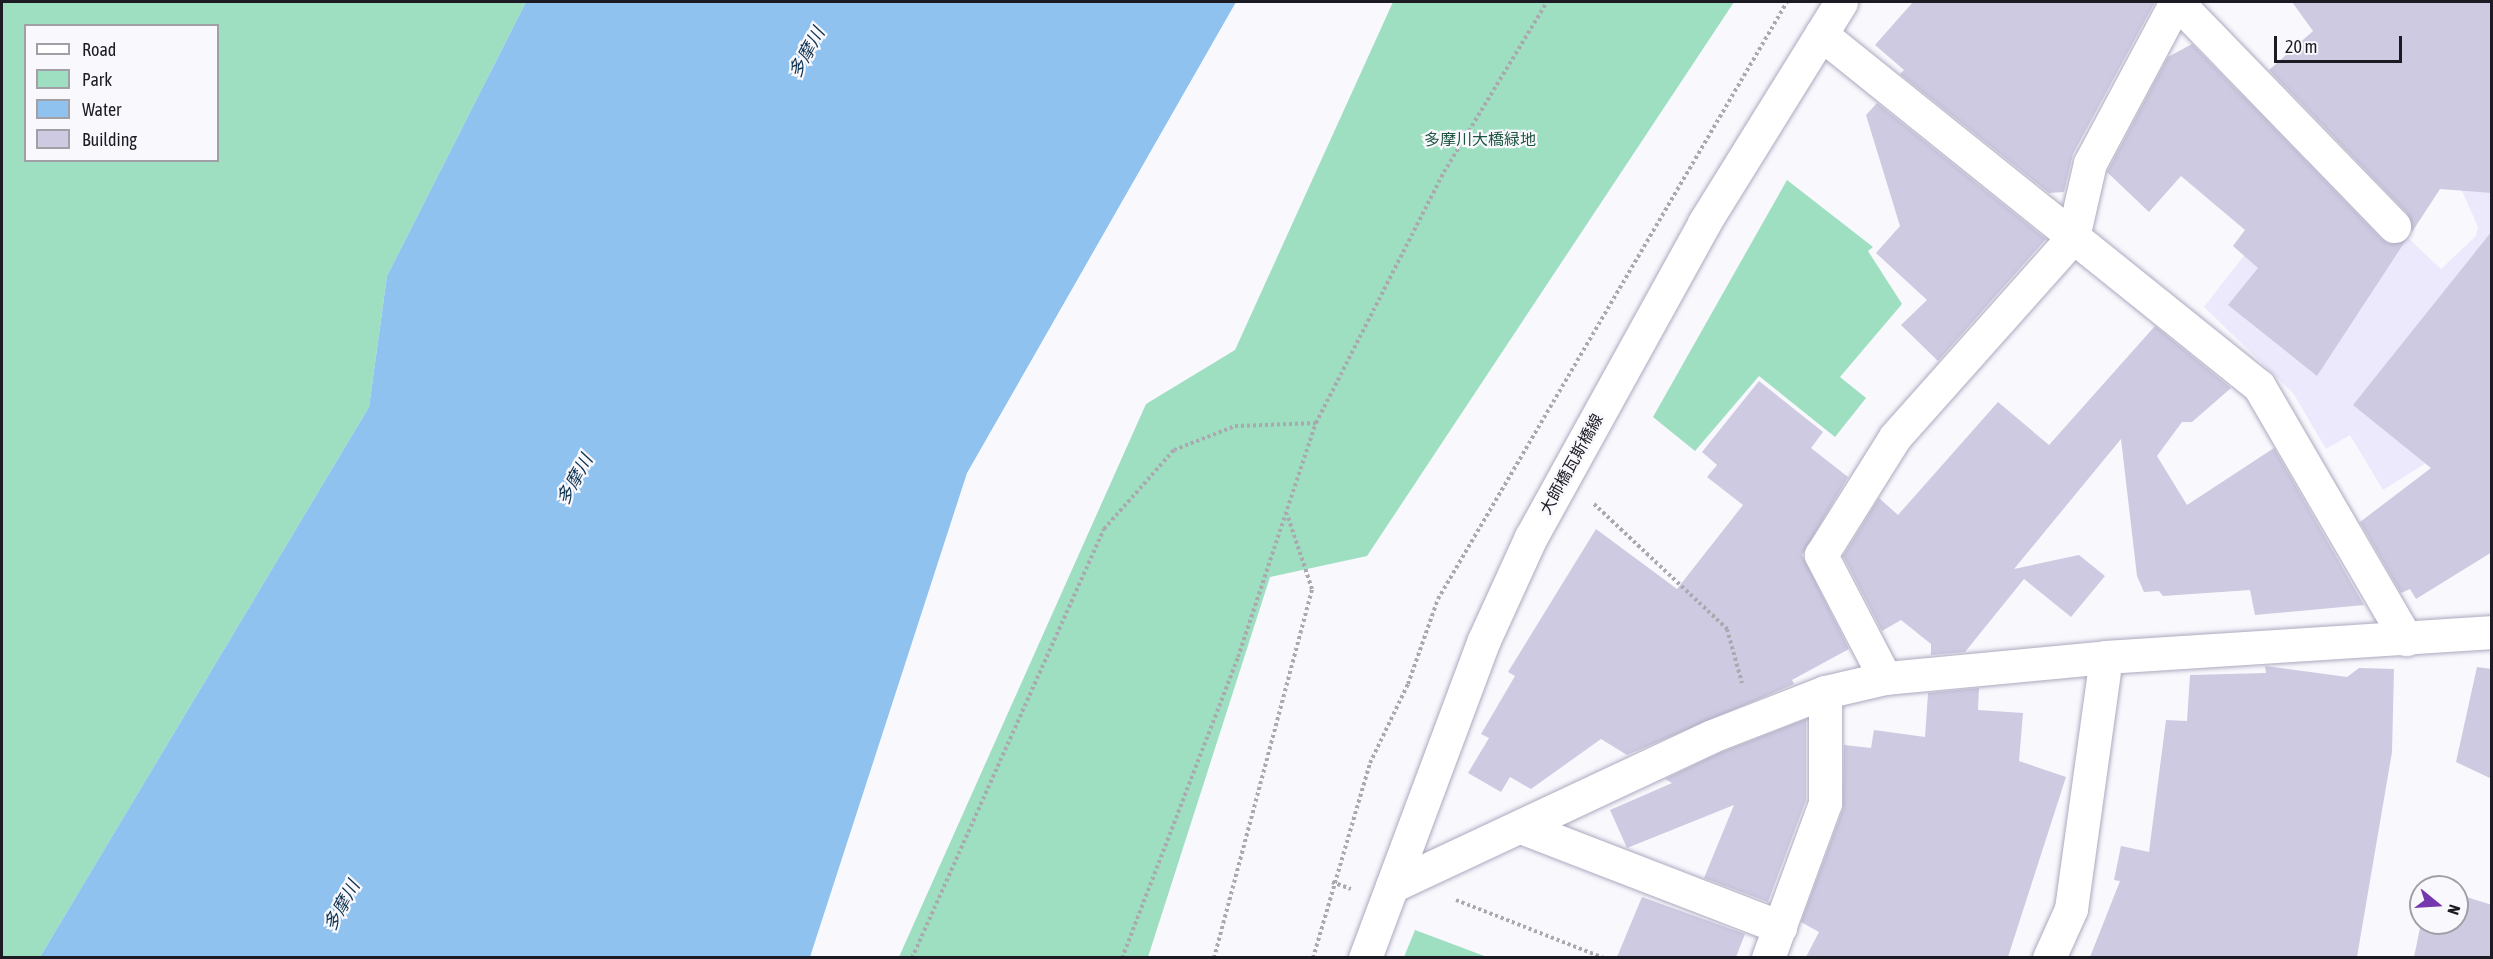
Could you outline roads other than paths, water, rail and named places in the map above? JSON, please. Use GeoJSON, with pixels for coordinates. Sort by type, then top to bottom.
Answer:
{"type":"FeatureCollection","features":[{"type":"Feature","properties":{"kind":"street","name":"大師橋瓦斯橋線"},"geometry":{"type":"LineString","coordinates":[[1365,957],[1484,640],[1531,537],[1704,223],[1841,2]]}},
{"type":"Feature","properties":{"kind":"street"},"geometry":{"type":"LineString","coordinates":[[1884,678],[1821,555],[1895,437],[2073,237],[2090,163],[2176,2],[2394,226]]}},
{"type":"Feature","properties":{"kind":"street"},"geometry":{"type":"LineString","coordinates":[[1821,34],[2259,386],[2406,639]]}},
{"type":"Feature","properties":{"kind":"street"},"geometry":{"type":"LineString","coordinates":[[1392,886],[1753,720],[1825,692],[1884,678],[2106,657],[2492,632]]}},
{"type":"Feature","properties":{"kind":"street"},"geometry":{"type":"LineString","coordinates":[[2049,957],[2071,909],[2106,657]]}},
{"type":"Feature","properties":{"kind":"street"},"geometry":{"type":"LineString","coordinates":[[1768,957],[1825,803],[1825,692]]}},
{"type":"Feature","properties":{"kind":"street"},"geometry":{"type":"LineString","coordinates":[[1521,827],[1780,927]]}},
{"type":"Feature","properties":{"kind":"water","name":"多摩川"},"geometry":{"type":"Polygon","coordinates":[[[526,2],[1236,2],[967,473],[810,957],[40,957],[369,407],[387,276],[526,2]]]}},
{"type":"Feature","properties":{"kind":"park label","name":"多摩川大橋緑地"},"geometry":{"type":"Point","coordinates":[1480,139]}}]}
